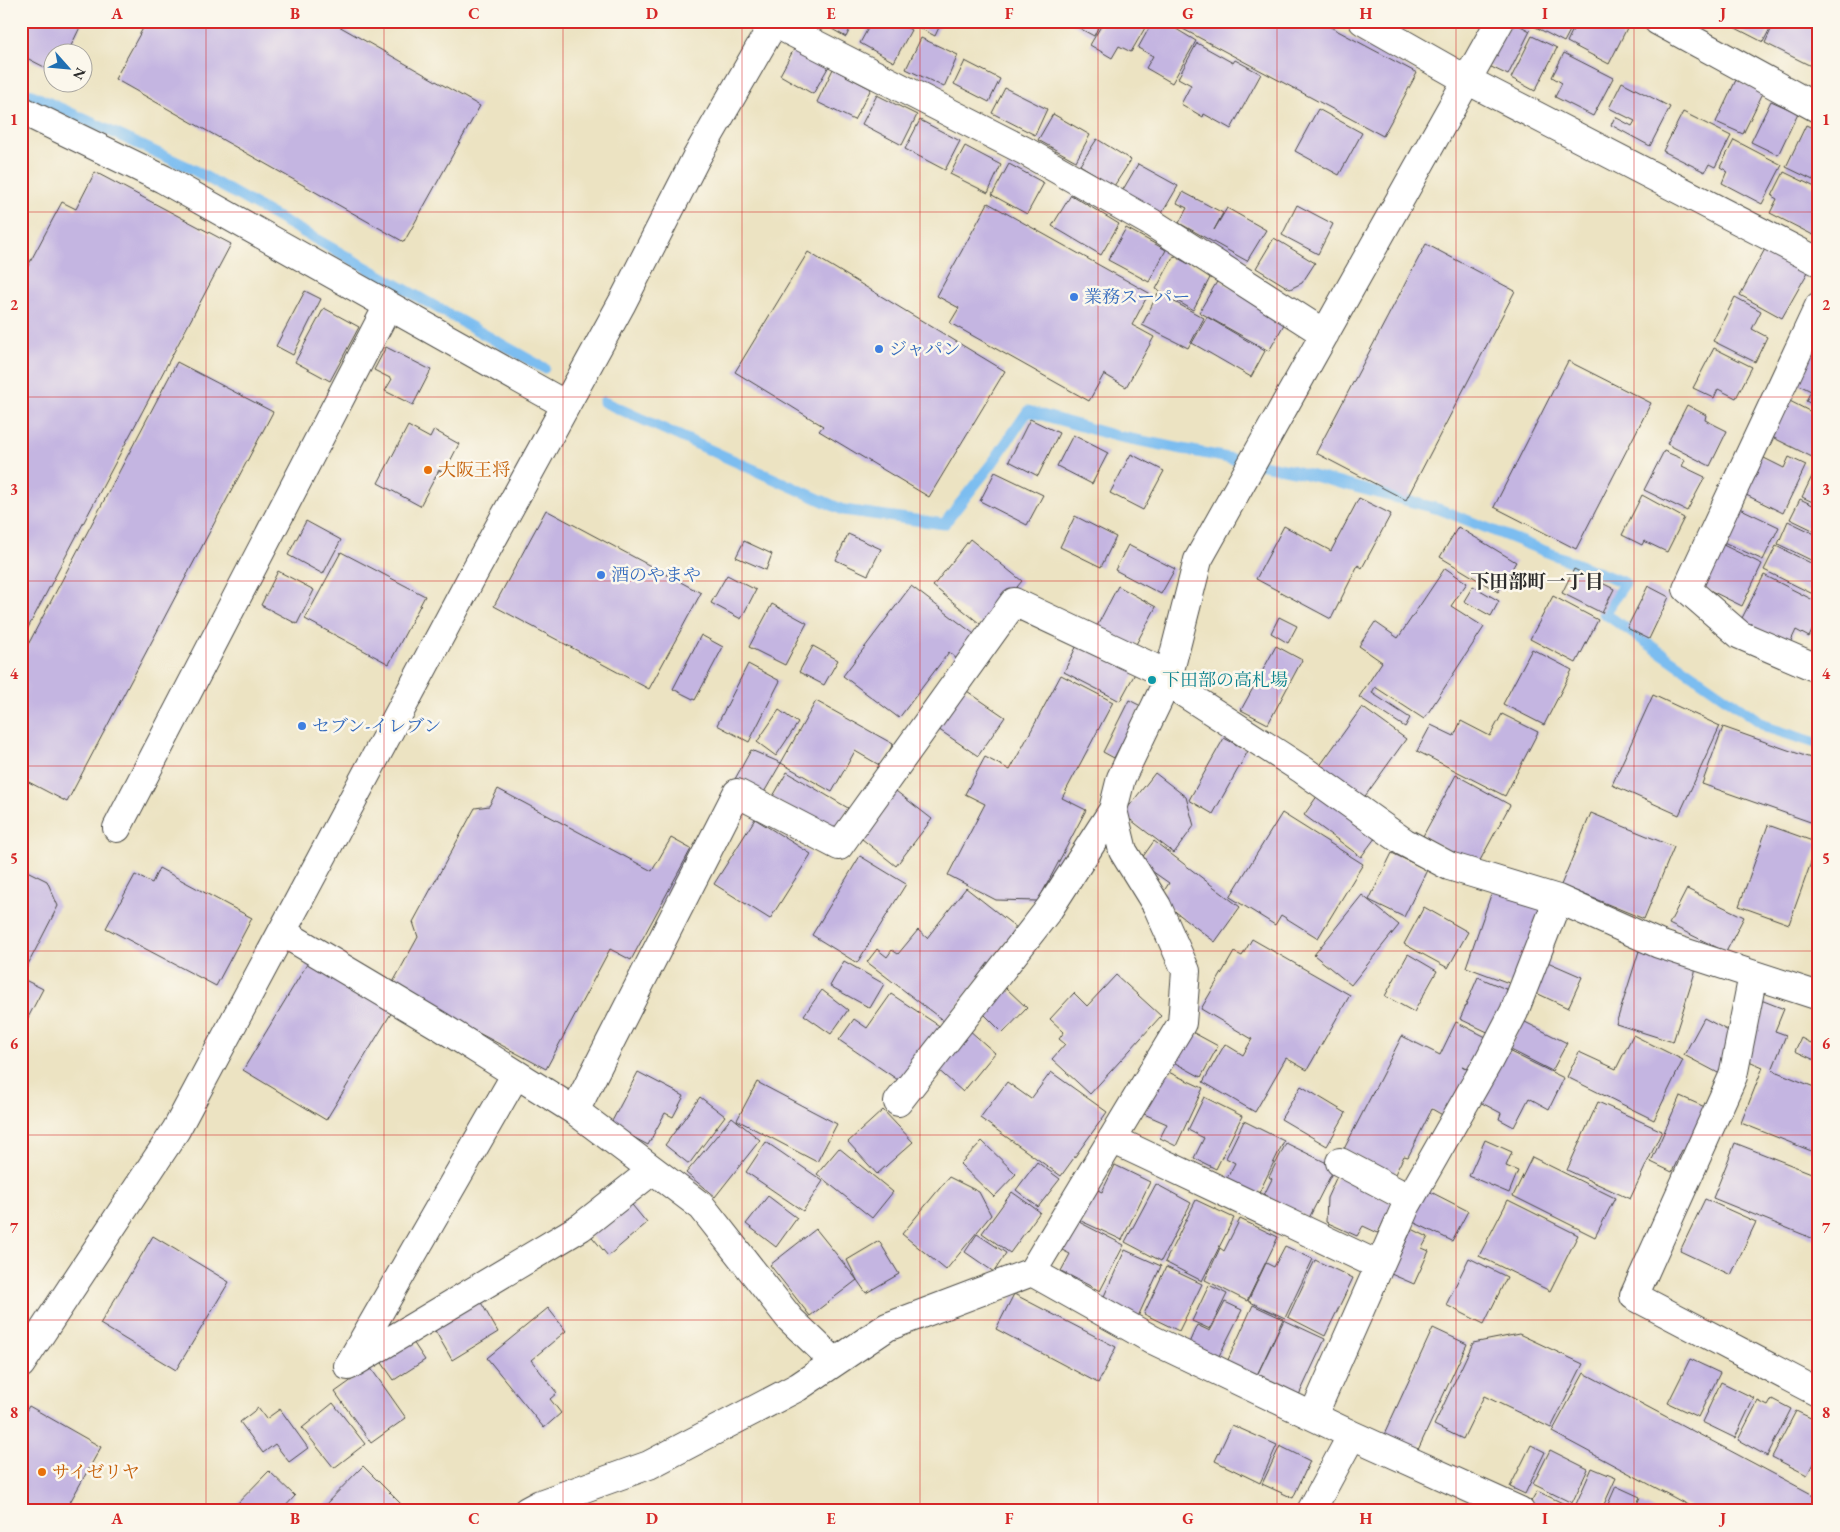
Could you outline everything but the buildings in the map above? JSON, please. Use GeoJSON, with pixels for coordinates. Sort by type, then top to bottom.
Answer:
{"type":"FeatureCollection","features":[{"type":"Feature","properties":{"kind":"street"},"geometry":{"type":"LineString","coordinates":[[1363,21],[1467,80],[1819,262]]}},
{"type":"Feature","properties":{"kind":"street"},"geometry":{"type":"LineString","coordinates":[[898,1102],[1049,908],[1113,810],[1121,778],[1168,678],[1198,560],[1500,21]]}},
{"type":"Feature","properties":{"kind":"street"},"geometry":{"type":"LineString","coordinates":[[1658,21],[1819,109]]}},
{"type":"Feature","properties":{"kind":"street"},"geometry":{"type":"LineString","coordinates":[[21,1364],[176,1130],[475,571],[622,303],[696,158],[775,22],[1034,156],[1152,223],[1325,334]]}},
{"type":"Feature","properties":{"kind":"street"},"geometry":{"type":"LineString","coordinates":[[21,110],[162,179],[566,405]]}},
{"type":"Feature","properties":{"kind":"street"},"geometry":{"type":"LineString","coordinates":[[117,828],[388,306]]}},
{"type":"Feature","properties":{"kind":"street"},"geometry":{"type":"LineString","coordinates":[[1819,306],[1687,589],[1740,635],[1819,669]]}},
{"type":"Feature","properties":{"kind":"street"},"geometry":{"type":"LineString","coordinates":[[576,1111],[737,793],[839,846],[1014,602],[1168,678],[1404,842],[1449,866],[1558,899],[1659,944],[1819,996]]}},
{"type":"Feature","properties":{"kind":"street"},"geometry":{"type":"LineString","coordinates":[[527,1511],[540,1504],[649,1465],[798,1387],[887,1327],[1032,1272],[1182,1024],[1186,970],[1157,906],[1123,851],[1113,810]]}},
{"type":"Feature","properties":{"kind":"street"},"geometry":{"type":"LineString","coordinates":[[1313,1416],[1378,1265],[1410,1199],[1488,1062],[1514,1012],[1558,899]]}},
{"type":"Feature","properties":{"kind":"street"},"geometry":{"type":"LineString","coordinates":[[282,932],[576,1111],[702,1207],[790,1319],[835,1362]]}},
{"type":"Feature","properties":{"kind":"street"},"geometry":{"type":"LineString","coordinates":[[1753,975],[1733,1076],[1634,1296],[1819,1393]]}},
{"type":"Feature","properties":{"kind":"street"},"geometry":{"type":"LineString","coordinates":[[516,1074],[348,1366],[581,1227],[653,1170]]}},
{"type":"Feature","properties":{"kind":"street"},"geometry":{"type":"LineString","coordinates":[[1112,1139],[1378,1265]]}},
{"type":"Feature","properties":{"kind":"street"},"geometry":{"type":"LineString","coordinates":[[1340,1162],[1410,1199]]}},
{"type":"Feature","properties":{"kind":"street"},"geometry":{"type":"LineString","coordinates":[[1032,1272],[1153,1340],[1352,1435],[1520,1511]]}},
{"type":"Feature","properties":{"kind":"street"},"geometry":{"type":"LineString","coordinates":[[1311,1511],[1352,1435]]}},
{"type":"Feature","properties":{"kind":"waterway"},"geometry":{"type":"LineString","coordinates":[[21,90],[190,168],[544,368]]}},
{"type":"Feature","properties":{"kind":"waterway"},"geometry":{"type":"LineString","coordinates":[[604,402],[843,510],[944,524],[993,462],[1028,411],[1116,436],[1294,471],[1439,509],[1625,583],[1604,613],[1769,728],[1819,744]]}},
{"type":"Feature","properties":{"kind":"waterway"},"geometry":{"type":"LineString","coordinates":[[1819,969],[1814,979],[1819,981]]}},
{"type":"Feature","properties":{"kind":"place","name":"業務スーパー"},"geometry":{"type":"Point","coordinates":[1074,297]}},
{"type":"Feature","properties":{"kind":"place","name":"ジャパン"},"geometry":{"type":"Point","coordinates":[879,349]}},
{"type":"Feature","properties":{"kind":"place","name":"大阪王将"},"geometry":{"type":"Point","coordinates":[428,470]}},
{"type":"Feature","properties":{"kind":"place","name":"酒のやまや"},"geometry":{"type":"Point","coordinates":[601,575]}},
{"type":"Feature","properties":{"kind":"place","name":"下田部の高札場"},"geometry":{"type":"Point","coordinates":[1152,680]}},
{"type":"Feature","properties":{"kind":"place","name":"セブン-イレブン"},"geometry":{"type":"Point","coordinates":[302,726]}},
{"type":"Feature","properties":{"kind":"place","name":"サイゼリヤ"},"geometry":{"type":"Point","coordinates":[42,1472]}},
{"type":"Feature","properties":{"kind":"district","name":"下田部町一丁目"},"geometry":{"type":"Point","coordinates":[1537,581]}}]}
